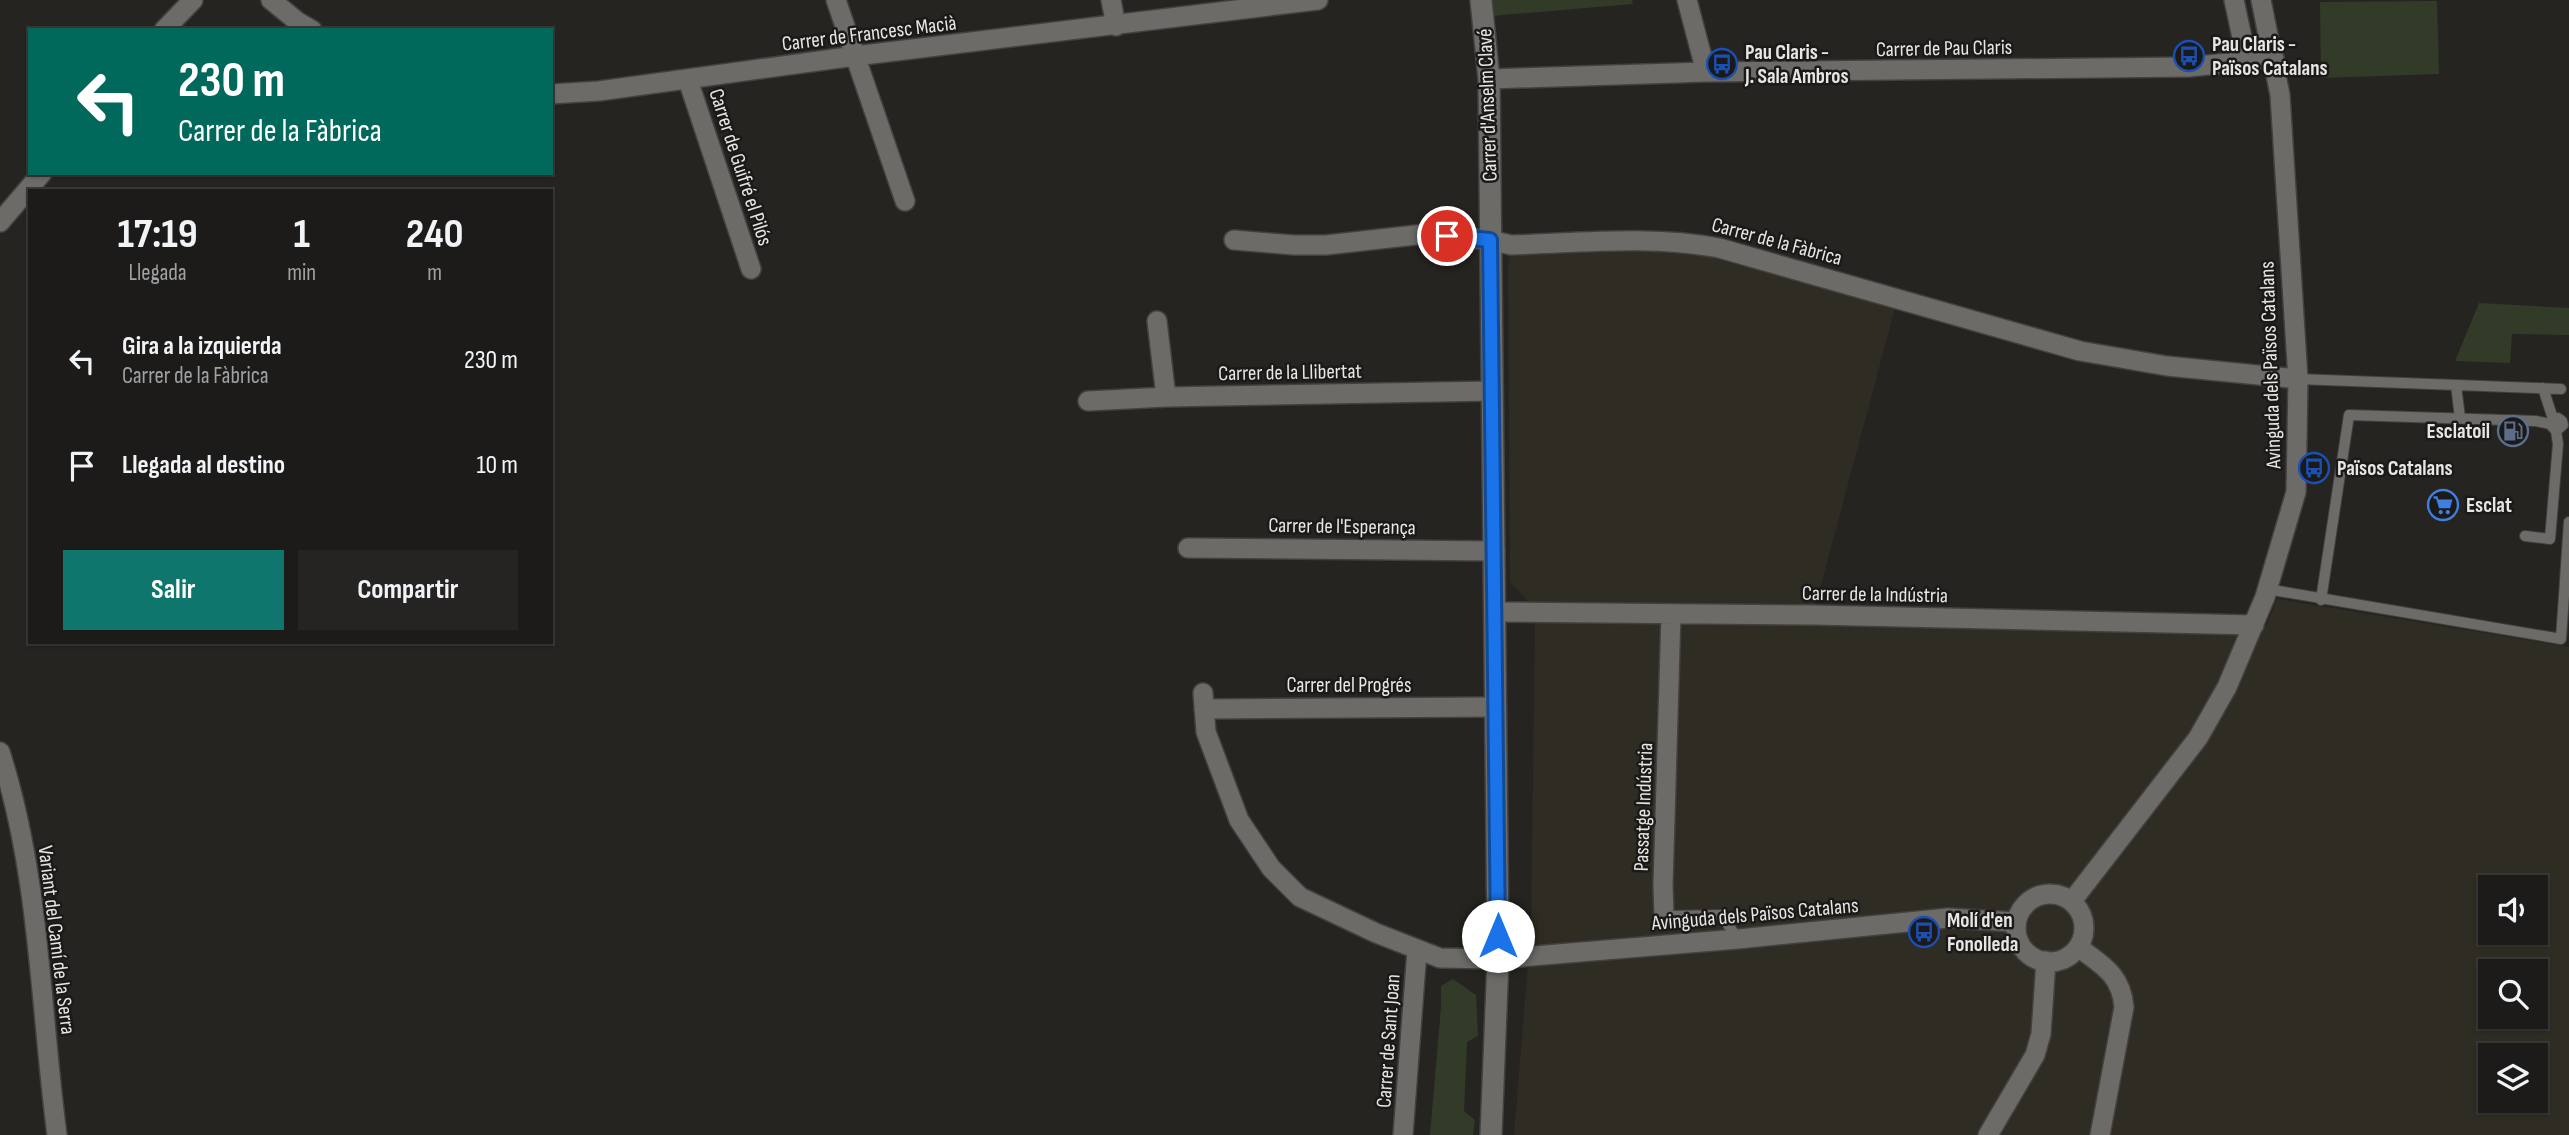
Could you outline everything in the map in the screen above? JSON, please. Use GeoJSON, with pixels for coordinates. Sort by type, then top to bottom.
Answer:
{"type":"FeatureCollection","features":[{"type":"Feature","properties":{"kind":"street"},"geometry":{"type":"LineString","coordinates":[[166,28],[193,0]]}},
{"type":"Feature","properties":{"kind":"street"},"geometry":{"type":"LineString","coordinates":[[271,0],[309,28]]}},
{"type":"Feature","properties":{"kind":"street"},"geometry":{"type":"LineString","coordinates":[[836,0],[905,201]]}},
{"type":"Feature","properties":{"kind":"street"},"geometry":{"type":"LineString","coordinates":[[1111,0],[1116,26]]}},
{"type":"Feature","properties":{"kind":"street","name":"Carrer de Francesc Macià"},"geometry":{"type":"LineString","coordinates":[[553,94],[688,80],[1318,0]]}},
{"type":"Feature","properties":{"kind":"street","name":"Carrer d'Anselm Clavé"},"geometry":{"type":"LineString","coordinates":[[1481,0],[1489,79],[1495,551],[1498,959],[1491,1135]]}},
{"type":"Feature","properties":{"kind":"street"},"geometry":{"type":"LineString","coordinates":[[1687,0],[1706,72]]}},
{"type":"Feature","properties":{"kind":"street"},"geometry":{"type":"LineString","coordinates":[[2234,0],[2247,61]]}},
{"type":"Feature","properties":{"kind":"street","name":"Avinguda dels Països Catalans"},"geometry":{"type":"LineString","coordinates":[[2072,901],[2198,738],[2227,687],[2267,589],[2296,492],[2298,379],[2280,95],[2261,0]]}},
{"type":"Feature","properties":{"kind":"street","name":"Avinguda dels Països Catalans"},"geometry":{"type":"LineString","coordinates":[[2272,0],[2277,32],[2274,58]]}},
{"type":"Feature","properties":{"kind":"street","name":"Carrer de Pau Claris"},"geometry":{"type":"LineString","coordinates":[[1489,79],[1706,72],[2189,67],[2274,58]]}},
{"type":"Feature","properties":{"kind":"street","name":"Carrer de Guifré el Pilós"},"geometry":{"type":"LineString","coordinates":[[688,80],[751,269]]}},
{"type":"Feature","properties":{"kind":"street"},"geometry":{"type":"LineString","coordinates":[[28,189],[40,175]]}},
{"type":"Feature","properties":{"kind":"street"},"geometry":{"type":"LineString","coordinates":[[0,222],[28,189]]}},
{"type":"Feature","properties":{"kind":"street","name":"Carrer de la Fàbrica"},"geometry":{"type":"LineString","coordinates":[[1234,240],[1294,245],[1326,244],[1425,234],[1490,240],[1511,245],[1685,241],[1733,251],[2080,351],[2167,366],[2298,379]]}},
{"type":"Feature","properties":{"kind":"street"},"geometry":{"type":"LineString","coordinates":[[1157,321],[1166,397]]}},
{"type":"Feature","properties":{"kind":"street","name":"Carrer de la Llibertat"},"geometry":{"type":"LineString","coordinates":[[1088,401],[1492,391]]}},
{"type":"Feature","properties":{"kind":"street","name":"Carrer de l'Esperança"},"geometry":{"type":"LineString","coordinates":[[1188,548],[1495,551]]}},
{"type":"Feature","properties":{"kind":"street","name":"Carrer de la Indústria"},"geometry":{"type":"LineString","coordinates":[[1494,612],[2254,625]]}},
{"type":"Feature","properties":{"kind":"street","name":"Passatge Indústria"},"geometry":{"type":"LineString","coordinates":[[1664,916],[1671,614]]}},
{"type":"Feature","properties":{"kind":"street","name":"Avinguda dels Països Catalans"},"geometry":{"type":"LineString","coordinates":[[1203,701],[1206,732],[1239,820],[1271,868],[1300,897],[1440,958],[1498,959],[1948,918],[2016,922]]}},
{"type":"Feature","properties":{"kind":"street","name":"Carrer del Progrés"},"geometry":{"type":"LineString","coordinates":[[1203,701],[1495,707]]}},
{"type":"Feature","properties":{"kind":"street","name":"Variant del Camí de la Serra"},"geometry":{"type":"LineString","coordinates":[[0,752],[10,782],[29,871],[57,1135]]}},
{"type":"Feature","properties":{"kind":"street"},"geometry":{"type":"LineString","coordinates":[[2055,894],[2072,901],[2081,912],[2084,925],[2078,947],[2070,955],[2056,961],[2032,957],[2021,946],[2016,922],[2024,906],[2038,896],[2055,894]]}},
{"type":"Feature","properties":{"kind":"street"},"geometry":{"type":"LineString","coordinates":[[2078,947],[2117,978],[2124,1007],[2100,1135]]}},
{"type":"Feature","properties":{"kind":"street","name":"Carrer de Sant Joan"},"geometry":{"type":"LineString","coordinates":[[1403,1135],[1417,950]]}},
{"type":"Feature","properties":{"kind":"street"},"geometry":{"type":"LineString","coordinates":[[1988,1135],[2035,1055],[2041,1034],[2046,961]]}},
{"type":"Feature","properties":{"kind":"lane"},"geometry":{"type":"LineString","coordinates":[[2298,379],[2561,389]]}},
{"type":"Feature","properties":{"kind":"lane"},"geometry":{"type":"LineString","coordinates":[[2456,385],[2460,418]]}},
{"type":"Feature","properties":{"kind":"lane"},"geometry":{"type":"LineString","coordinates":[[2525,536],[2550,539],[2558,426],[2543,388]]}},
{"type":"Feature","properties":{"kind":"lane"},"geometry":{"type":"LineString","coordinates":[[2321,600],[2349,415],[2536,421],[2558,426]]}},
{"type":"Feature","properties":{"kind":"lane"},"geometry":{"type":"LineString","coordinates":[[2267,589],[2561,639],[2569,522]]}},
{"type":"Feature","properties":{"kind":"lane","name":"Passatge Indústria"},"geometry":{"type":"LineString","coordinates":[[1664,916],[1721,915],[1738,939]]}},
{"type":"Feature","properties":{"kind":"shaded area"},"geometry":{"type":"Polygon","coordinates":[[[1651,240],[1898,297],[1813,615],[2267,625],[2277,599],[2569,647],[2569,1135],[1514,1135],[1531,927],[1535,624],[1525,597],[1510,582],[1508,265],[1511,245],[1651,240]]]}},
{"type":"Feature","properties":{"kind":"green space"},"geometry":{"type":"Polygon","coordinates":[[[1490,0],[1632,0],[1633,4],[1492,16],[1490,0]]]}},
{"type":"Feature","properties":{"kind":"green space"},"geometry":{"type":"Polygon","coordinates":[[[2437,1],[2439,74],[2321,78],[2320,2],[2437,1]]]}},
{"type":"Feature","properties":{"kind":"green space"},"geometry":{"type":"Polygon","coordinates":[[[2479,303],[2569,308],[2569,335],[2512,334],[2510,363],[2455,361],[2479,303]]]}},
{"type":"Feature","properties":{"kind":"green space"},"geometry":{"type":"Polygon","coordinates":[[[1453,979],[1476,995],[1478,1036],[1467,1042],[1464,1111],[1475,1120],[1473,1135],[1430,1135],[1441,986],[1453,979]]]}},
{"type":"Feature","properties":{"kind":"place","name":"Pau Claris - Països Catalans"},"geometry":{"type":"Point","coordinates":[2189,56]}},
{"type":"Feature","properties":{"kind":"place","name":"Pau Claris - J. Sala Ambros"},"geometry":{"type":"Point","coordinates":[1722,64]}},
{"type":"Feature","properties":{"kind":"place","name":"Esclatoil"},"geometry":{"type":"Point","coordinates":[2513,431]}},
{"type":"Feature","properties":{"kind":"place","name":"Països Catalans"},"geometry":{"type":"Point","coordinates":[2314,468]}},
{"type":"Feature","properties":{"kind":"place","name":"Esclat"},"geometry":{"type":"Point","coordinates":[2443,505]}},
{"type":"Feature","properties":{"kind":"place","name":"Molí d'en Fonolleda"},"geometry":{"type":"Point","coordinates":[1924,932]}},
{"type":"Feature","properties":{"kind":"route"},"geometry":{"type":"LineString","coordinates":[[1447,236],[1490,240],[1498,936]]}}]}
